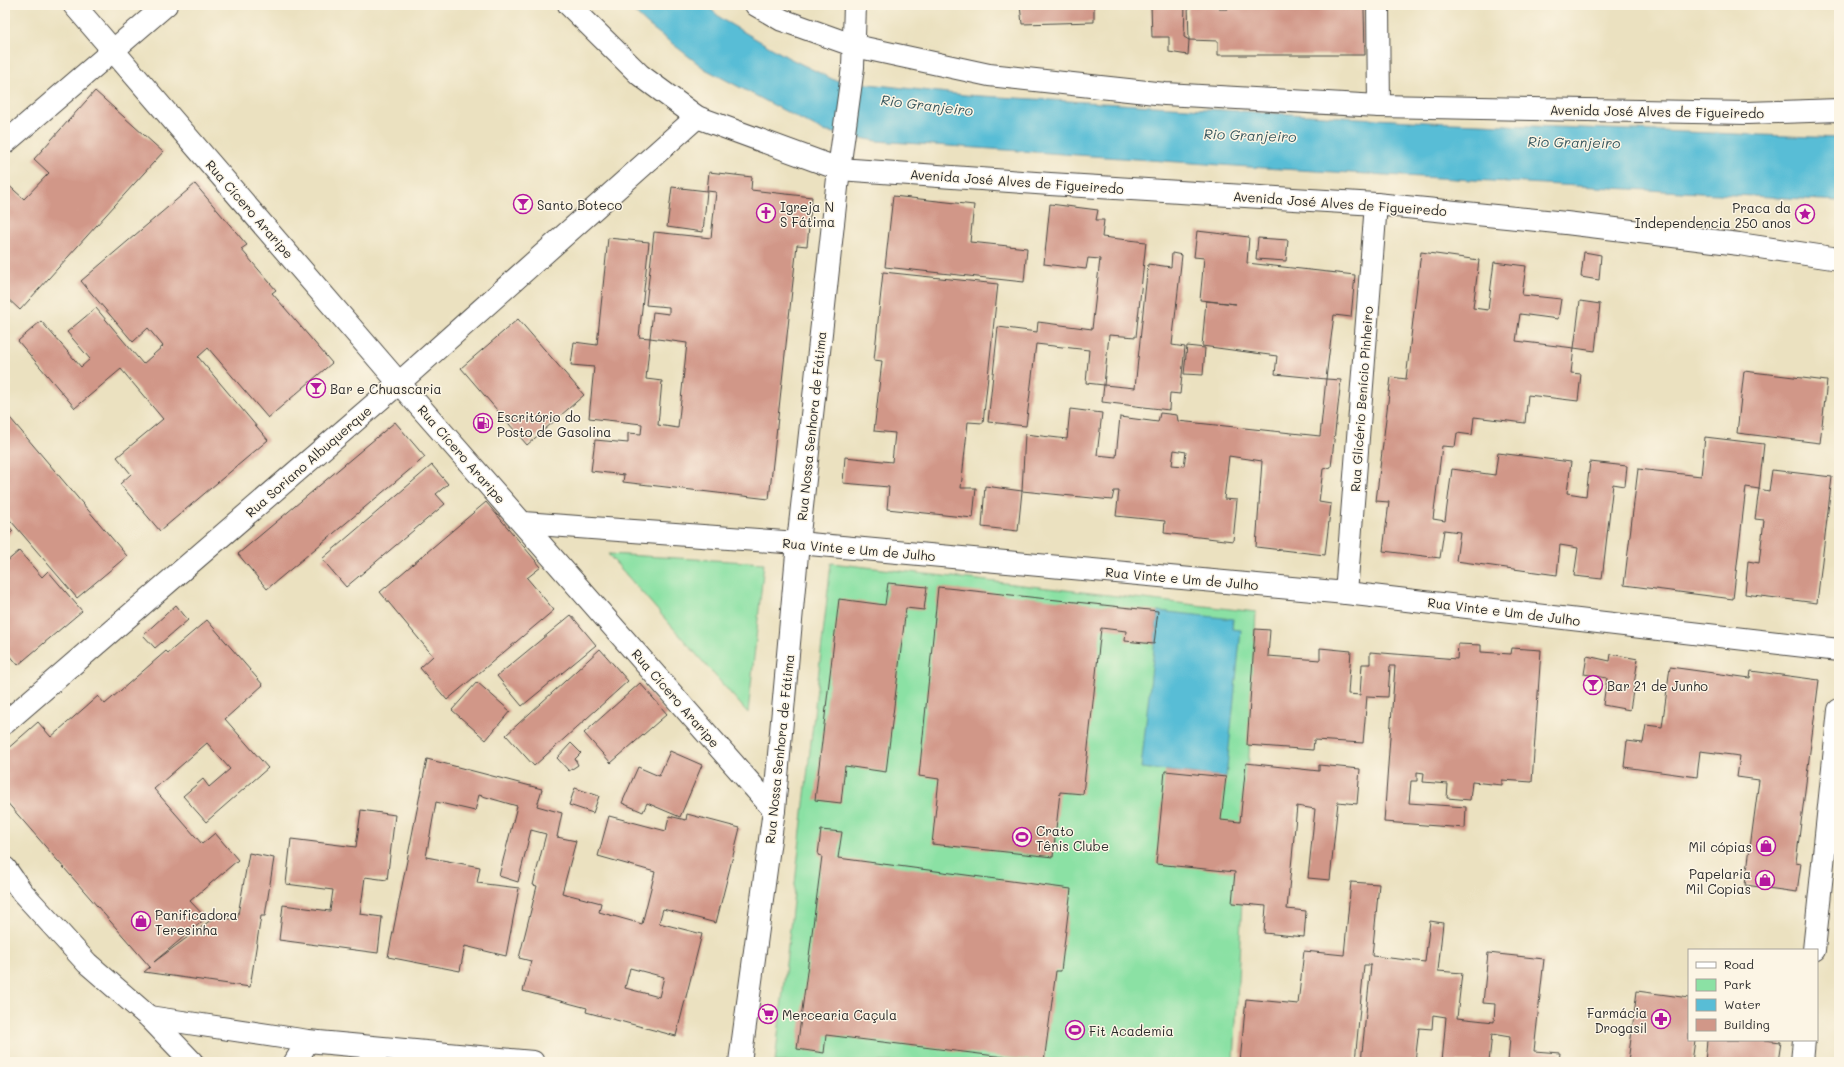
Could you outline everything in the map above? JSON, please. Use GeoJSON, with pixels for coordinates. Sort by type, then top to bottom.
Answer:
{"type":"FeatureCollection","features":[{"type":"Feature","properties":{"kind":"street","name":"Rua Cícero Araripe"},"geometry":{"type":"LineString","coordinates":[[74,5],[399,383],[774,810]]}},
{"type":"Feature","properties":{"kind":"street"},"geometry":{"type":"LineString","coordinates":[[5,143],[166,5]]}},
{"type":"Feature","properties":{"kind":"street","name":"Avenida José Alves de Figueiredo"},"geometry":{"type":"LineString","coordinates":[[569,5],[640,75],[697,117],[840,159],[1050,184],[1376,204],[1566,223],[1739,244],[1839,259]]}},
{"type":"Feature","properties":{"kind":"street","name":"Avenida José Alves de Figueiredo"},"geometry":{"type":"LineString","coordinates":[[756,5],[782,20],[855,46],[990,75],[1166,94],[1379,106],[1746,113],[1839,110]]}},
{"type":"Feature","properties":{"kind":"street","name":"Rua Nossa Senhora de Fátima"},"geometry":{"type":"LineString","coordinates":[[740,1062],[774,810],[798,543],[840,159],[853,67],[855,46],[855,5]]}},
{"type":"Feature","properties":{"kind":"street"},"geometry":{"type":"LineString","coordinates":[[1378,5],[1379,106]]}},
{"type":"Feature","properties":{"kind":"street","name":"Rua Soriano Albuquerque"},"geometry":{"type":"LineString","coordinates":[[5,723],[399,383],[697,117]]}},
{"type":"Feature","properties":{"kind":"street","name":"Rua Glicério Benício Pinheiro"},"geometry":{"type":"LineString","coordinates":[[1346,593],[1376,204]]}},
{"type":"Feature","properties":{"kind":"street","name":"Rua Vinte e Um de Julho"},"geometry":{"type":"LineString","coordinates":[[523,523],[798,543],[1346,593],[1839,650]]}},
{"type":"Feature","properties":{"kind":"street"},"geometry":{"type":"LineString","coordinates":[[1814,949],[1839,710]]}},
{"type":"Feature","properties":{"kind":"street"},"geometry":{"type":"LineString","coordinates":[[5,868],[22,892],[87,963],[149,1017],[192,1062]]}},
{"type":"Feature","properties":{"kind":"street"},"geometry":{"type":"LineString","coordinates":[[149,1017],[308,1041],[533,1062]]}},
{"type":"Feature","properties":{"kind":"street"},"geometry":{"type":"LineString","coordinates":[[295,1062],[308,1041]]}},
{"type":"Feature","properties":{"kind":"street"},"geometry":{"type":"LineString","coordinates":[[1802,1062],[1804,1041]]}},
{"type":"Feature","properties":{"kind":"green space"},"geometry":{"type":"Polygon","coordinates":[[[608,554],[764,563],[748,713],[608,554]]]}},
{"type":"Feature","properties":{"kind":"green space","name":"Crato Tênis Clube"},"geometry":{"type":"Polygon","coordinates":[[[831,563],[1256,612],[1234,1062],[775,1062],[831,563]]]}},
{"type":"Feature","properties":{"kind":"water","name":"Rio Granjeiro"},"geometry":{"type":"Polygon","coordinates":[[[627,5],[706,5],[723,20],[789,58],[834,80],[965,95],[1427,122],[1839,138],[1839,201],[1264,168],[877,141],[823,131],[705,69],[647,24],[627,5]]]}},
{"type":"Feature","properties":{"kind":"water"},"geometry":{"type":"Polygon","coordinates":[[[1158,611],[1233,619],[1232,629],[1241,630],[1226,777],[1141,768],[1158,611]]]}},
{"type":"Feature","properties":{"kind":"building"},"geometry":{"type":"Polygon","coordinates":[[[1020,5],[1094,5],[1094,22],[1022,24],[1020,5]]]}},
{"type":"Feature","properties":{"kind":"building"},"geometry":{"type":"Polygon","coordinates":[[[1151,5],[1185,5],[1184,37],[1189,40],[1188,55],[1169,52],[1169,37],[1152,37],[1151,5]]]}},
{"type":"Feature","properties":{"kind":"building"},"geometry":{"type":"Polygon","coordinates":[[[1188,5],[1220,5],[1219,9],[1228,9],[1228,5],[1358,5],[1358,8],[1364,8],[1365,55],[1218,55],[1218,41],[1189,40],[1188,5]]]}},
{"type":"Feature","properties":{"kind":"building"},"geometry":{"type":"Polygon","coordinates":[[[95,91],[163,152],[20,310],[5,296],[5,182],[24,199],[49,173],[34,159],[95,91]]]}},
{"type":"Feature","properties":{"kind":"building"},"geometry":{"type":"Polygon","coordinates":[[[709,172],[752,177],[751,190],[812,197],[807,246],[797,245],[769,499],[623,482],[624,475],[591,471],[595,440],[628,443],[628,433],[641,434],[642,424],[589,418],[594,367],[571,365],[574,342],[597,345],[608,238],[649,242],[639,337],[650,338],[653,312],[669,314],[669,307],[646,305],[654,232],[711,238],[716,192],[707,191],[709,172]],[[650,338],[646,379],[662,381],[658,425],[678,428],[687,343],[650,338]]]}},
{"type":"Feature","properties":{"kind":"building"},"geometry":{"type":"Polygon","coordinates":[[[195,184],[247,245],[241,249],[276,290],[272,293],[332,363],[268,418],[208,348],[198,357],[268,440],[160,531],[120,484],[131,474],[117,457],[163,419],[121,369],[75,408],[18,341],[41,321],[81,367],[90,359],[67,332],[96,308],[143,364],[163,346],[148,328],[133,342],[81,281],[195,184]]]}},
{"type":"Feature","properties":{"kind":"building"},"geometry":{"type":"Polygon","coordinates":[[[672,187],[707,191],[703,232],[667,227],[672,187]]]}},
{"type":"Feature","properties":{"kind":"building"},"geometry":{"type":"Polygon","coordinates":[[[893,196],[974,205],[970,242],[1027,248],[1024,282],[885,267],[893,196]]]}},
{"type":"Feature","properties":{"kind":"building"},"geometry":{"type":"Polygon","coordinates":[[[1050,204],[1098,210],[1096,220],[1104,220],[1102,237],[1146,242],[1136,337],[1109,335],[1104,385],[1086,383],[1089,350],[1036,344],[1026,426],[988,422],[998,327],[1037,332],[1038,322],[1092,329],[1100,259],[1088,258],[1086,269],[1044,264],[1050,204]]]}},
{"type":"Feature","properties":{"kind":"building"},"geometry":{"type":"Polygon","coordinates":[[[1197,231],[1249,237],[1247,263],[1355,275],[1351,317],[1334,315],[1326,379],[1275,374],[1277,356],[1202,346],[1206,301],[1236,304],[1200,300],[1204,258],[1194,257],[1197,231]]]}},
{"type":"Feature","properties":{"kind":"building"},"geometry":{"type":"Polygon","coordinates":[[[1258,238],[1288,240],[1286,261],[1256,259],[1258,238]]]}},
{"type":"Feature","properties":{"kind":"building"},"geometry":{"type":"Polygon","coordinates":[[[1421,252],[1479,260],[1473,308],[1488,310],[1494,262],[1526,266],[1522,295],[1561,299],[1558,319],[1520,314],[1516,341],[1574,348],[1571,373],[1581,374],[1578,401],[1528,395],[1525,423],[1474,417],[1472,435],[1457,433],[1455,447],[1442,446],[1433,519],[1445,521],[1452,469],[1495,475],[1498,453],[1571,462],[1567,493],[1586,496],[1590,462],[1627,466],[1625,486],[1613,484],[1602,579],[1574,576],[1578,548],[1560,545],[1557,575],[1456,561],[1460,532],[1444,530],[1440,558],[1383,551],[1389,502],[1376,501],[1391,377],[1406,379],[1421,252]]]}},
{"type":"Feature","properties":{"kind":"building"},"geometry":{"type":"Polygon","coordinates":[[[1584,252],[1601,255],[1599,280],[1581,277],[1584,252]]]}},
{"type":"Feature","properties":{"kind":"building"},"geometry":{"type":"Polygon","coordinates":[[[1172,253],[1182,255],[1172,345],[1185,347],[1180,394],[1170,393],[1169,410],[1102,402],[1104,385],[1135,388],[1148,264],[1171,267],[1172,253]]]}},
{"type":"Feature","properties":{"kind":"building"},"geometry":{"type":"Polygon","coordinates":[[[883,272],[998,284],[983,423],[968,422],[961,488],[976,488],[973,518],[887,509],[889,487],[843,483],[845,457],[892,462],[895,433],[874,431],[882,361],[874,360],[883,272]]]}},
{"type":"Feature","properties":{"kind":"building"},"geometry":{"type":"Polygon","coordinates":[[[1580,301],[1600,304],[1595,351],[1574,348],[1580,301]]]}},
{"type":"Feature","properties":{"kind":"building"},"geometry":{"type":"Polygon","coordinates":[[[518,319],[584,395],[527,445],[461,368],[518,319]]]}},
{"type":"Feature","properties":{"kind":"building"},"geometry":{"type":"Polygon","coordinates":[[[1187,346],[1205,348],[1203,375],[1184,374],[1187,346]]]}},
{"type":"Feature","properties":{"kind":"building"},"geometry":{"type":"Polygon","coordinates":[[[1744,371],[1827,381],[1820,443],[1737,433],[1744,371]]]}},
{"type":"Feature","properties":{"kind":"building"},"geometry":{"type":"Polygon","coordinates":[[[1326,379],[1341,380],[1331,467],[1323,469],[1319,502],[1331,504],[1325,555],[1256,547],[1262,461],[1229,456],[1224,499],[1237,500],[1233,541],[1164,533],[1165,521],[1116,516],[1119,491],[1114,491],[1112,500],[1022,491],[1025,434],[1067,439],[1070,409],[1102,413],[1097,455],[1116,457],[1120,417],[1158,422],[1160,413],[1177,415],[1178,421],[1320,436],[1326,379]],[[1174,450],[1172,465],[1184,466],[1186,452],[1174,450]]]}},
{"type":"Feature","properties":{"kind":"building"},"geometry":{"type":"Polygon","coordinates":[[[5,412],[127,556],[77,598],[5,514],[5,412]]]}},
{"type":"Feature","properties":{"kind":"building"},"geometry":{"type":"Polygon","coordinates":[[[395,422],[425,457],[267,589],[238,554],[395,422]]]}},
{"type":"Feature","properties":{"kind":"building"},"geometry":{"type":"Polygon","coordinates":[[[1705,437],[1764,444],[1759,489],[1746,487],[1733,599],[1624,585],[1638,469],[1701,476],[1705,437]]]}},
{"type":"Feature","properties":{"kind":"building"},"geometry":{"type":"Polygon","coordinates":[[[432,465],[448,484],[436,494],[445,504],[346,587],[322,559],[432,465]]]}},
{"type":"Feature","properties":{"kind":"building"},"geometry":{"type":"Polygon","coordinates":[[[1772,470],[1832,477],[1817,603],[1745,594],[1748,561],[1759,563],[1764,520],[1755,519],[1759,489],[1769,491],[1772,470]]]}},
{"type":"Feature","properties":{"kind":"building"},"geometry":{"type":"Polygon","coordinates":[[[985,486],[1022,491],[1018,531],[982,527],[985,486]]]}},
{"type":"Feature","properties":{"kind":"building"},"geometry":{"type":"Polygon","coordinates":[[[486,502],[541,567],[527,578],[554,610],[447,700],[420,668],[433,656],[380,592],[486,502]]]}},
{"type":"Feature","properties":{"kind":"building"},"geometry":{"type":"Polygon","coordinates":[[[5,522],[13,531],[5,538],[5,522]]]}},
{"type":"Feature","properties":{"kind":"building"},"geometry":{"type":"Polygon","coordinates":[[[19,551],[42,577],[48,571],[82,611],[18,665],[9,654],[5,657],[5,563],[19,551]]]}},
{"type":"Feature","properties":{"kind":"building"},"geometry":{"type":"Polygon","coordinates":[[[888,583],[927,587],[924,610],[906,608],[886,772],[845,766],[841,803],[815,800],[839,599],[885,605],[888,583]]]}},
{"type":"Feature","properties":{"kind":"building"},"geometry":{"type":"Polygon","coordinates":[[[938,587],[1158,611],[1154,644],[1125,641],[1126,631],[1101,628],[1083,794],[1060,792],[1053,857],[932,844],[939,779],[919,776],[938,587]]]}},
{"type":"Feature","properties":{"kind":"building"},"geometry":{"type":"Polygon","coordinates":[[[176,605],[188,620],[155,648],[143,635],[176,605]]]}},
{"type":"Feature","properties":{"kind":"building"},"geometry":{"type":"Polygon","coordinates":[[[571,615],[596,645],[522,706],[497,676],[571,615]]]}},
{"type":"Feature","properties":{"kind":"building"},"geometry":{"type":"Polygon","coordinates":[[[207,620],[263,685],[225,719],[268,768],[206,822],[183,796],[203,779],[209,787],[230,769],[207,743],[154,789],[202,844],[215,833],[238,860],[190,901],[206,918],[154,962],[215,917],[237,920],[249,853],[274,858],[265,916],[261,916],[250,987],[144,972],[150,967],[5,800],[5,751],[38,722],[51,737],[98,696],[105,704],[166,651],[168,653],[207,620]]]}},
{"type":"Feature","properties":{"kind":"building"},"geometry":{"type":"Polygon","coordinates":[[[1255,629],[1270,630],[1268,656],[1320,660],[1320,648],[1351,651],[1348,694],[1360,695],[1362,664],[1370,664],[1370,652],[1457,659],[1458,644],[1481,645],[1481,652],[1511,654],[1512,648],[1541,650],[1532,782],[1502,780],[1502,785],[1472,782],[1470,800],[1447,798],[1448,784],[1423,782],[1424,773],[1417,772],[1417,781],[1411,781],[1409,803],[1466,807],[1465,828],[1384,822],[1395,666],[1390,666],[1388,697],[1367,696],[1363,743],[1314,740],[1313,750],[1247,745],[1255,629]]]}},
{"type":"Feature","properties":{"kind":"building"},"geometry":{"type":"Polygon","coordinates":[[[600,649],[628,681],[534,766],[506,735],[600,649]]]}},
{"type":"Feature","properties":{"kind":"building"},"geometry":{"type":"Polygon","coordinates":[[[1611,654],[1638,659],[1630,710],[1603,705],[1607,678],[1584,674],[1587,656],[1610,661],[1611,654]]]}},
{"type":"Feature","properties":{"kind":"building"},"geometry":{"type":"Polygon","coordinates":[[[1670,667],[1750,678],[1751,671],[1819,680],[1796,862],[1801,863],[1797,892],[1745,885],[1759,780],[1737,777],[1740,756],[1700,751],[1697,777],[1624,767],[1627,741],[1643,743],[1646,725],[1662,727],[1670,667]]]}},
{"type":"Feature","properties":{"kind":"building"},"geometry":{"type":"Polygon","coordinates":[[[477,682],[510,711],[486,740],[452,710],[477,682]]]}},
{"type":"Feature","properties":{"kind":"building"},"geometry":{"type":"Polygon","coordinates":[[[640,683],[667,714],[611,763],[584,733],[640,683]]]}},
{"type":"Feature","properties":{"kind":"building"},"geometry":{"type":"Polygon","coordinates":[[[571,743],[581,753],[575,759],[578,765],[569,771],[557,758],[571,743]]]}},
{"type":"Feature","properties":{"kind":"building"},"geometry":{"type":"Polygon","coordinates":[[[670,751],[702,765],[680,817],[647,803],[643,812],[622,803],[638,767],[659,776],[670,751]]]}},
{"type":"Feature","properties":{"kind":"building"},"geometry":{"type":"Polygon","coordinates":[[[427,759],[542,789],[537,806],[562,813],[557,837],[576,841],[562,893],[601,903],[599,912],[642,924],[655,872],[598,856],[609,816],[666,831],[669,816],[686,820],[687,814],[740,828],[716,923],[663,909],[659,923],[702,934],[676,1036],[586,1012],[587,1008],[523,991],[531,961],[519,958],[537,886],[533,885],[546,834],[531,830],[518,882],[499,876],[517,806],[479,795],[475,811],[436,802],[426,857],[480,867],[477,883],[519,888],[506,956],[465,946],[460,971],[388,957],[427,759]],[[630,968],[625,988],[659,997],[664,977],[630,968]]]}},
{"type":"Feature","properties":{"kind":"building"},"geometry":{"type":"Polygon","coordinates":[[[1246,763],[1319,771],[1319,765],[1360,769],[1357,804],[1338,802],[1330,880],[1308,878],[1315,809],[1297,806],[1287,909],[1306,911],[1304,937],[1264,933],[1266,906],[1232,903],[1235,872],[1156,864],[1165,771],[1226,777],[1221,820],[1240,822],[1246,763]]]}},
{"type":"Feature","properties":{"kind":"building"},"geometry":{"type":"Polygon","coordinates":[[[575,788],[599,796],[593,813],[569,805],[575,788]]]}},
{"type":"Feature","properties":{"kind":"building"},"geometry":{"type":"Polygon","coordinates":[[[361,810],[395,815],[387,880],[365,877],[360,914],[382,917],[378,953],[279,940],[283,905],[330,911],[333,890],[286,884],[291,839],[356,847],[361,810]]]}},
{"type":"Feature","properties":{"kind":"building"},"geometry":{"type":"Polygon","coordinates":[[[821,830],[842,832],[838,858],[1071,889],[1061,971],[1056,971],[1044,1062],[826,1035],[824,1053],[797,1049],[822,856],[818,855],[821,830]]]}},
{"type":"Feature","properties":{"kind":"building"},"geometry":{"type":"Polygon","coordinates":[[[1351,882],[1379,884],[1372,956],[1425,962],[1430,921],[1443,923],[1438,971],[1462,973],[1457,1018],[1494,1022],[1495,1004],[1483,1003],[1488,953],[1544,959],[1534,1051],[1560,1053],[1559,1062],[1508,1062],[1510,1037],[1492,1034],[1489,1062],[1442,1062],[1446,1017],[1433,1015],[1432,1029],[1419,1028],[1415,1062],[1361,1062],[1371,965],[1364,965],[1355,1062],[1240,1062],[1246,999],[1298,1004],[1304,951],[1344,955],[1351,882]]]}},
{"type":"Feature","properties":{"kind":"building","name":"Farmácia Drogasil"},"geometry":{"type":"Polygon","coordinates":[[[1637,991],[1688,998],[1688,1041],[1695,1041],[1692,1062],[1628,1062],[1637,991]]]}},
{"type":"Feature","properties":{"kind":"building"},"geometry":{"type":"Polygon","coordinates":[[[1707,1041],[1781,1042],[1778,1062],[1705,1062],[1707,1041]]]}},
{"type":"Feature","properties":{"kind":"place","name":"Santo Boteco"},"geometry":{"type":"Point","coordinates":[523,204]}},
{"type":"Feature","properties":{"kind":"place","name":"Igreja N S Fátima"},"geometry":{"type":"Point","coordinates":[766,213]}},
{"type":"Feature","properties":{"kind":"place","name":"Praca da Independencia 250 anos"},"geometry":{"type":"Point","coordinates":[1805,214]}},
{"type":"Feature","properties":{"kind":"place","name":"Bar e Chuascaria"},"geometry":{"type":"Point","coordinates":[316,388]}},
{"type":"Feature","properties":{"kind":"place","name":"Escritório do Posto de Gasolina"},"geometry":{"type":"Point","coordinates":[483,423]}},
{"type":"Feature","properties":{"kind":"place","name":"Bar 21 de Junho"},"geometry":{"type":"Point","coordinates":[1593,685]}},
{"type":"Feature","properties":{"kind":"place","name":"Crato Tênis Clube"},"geometry":{"type":"Point","coordinates":[1022,837]}},
{"type":"Feature","properties":{"kind":"place","name":"Mil cópias"},"geometry":{"type":"Point","coordinates":[1766,846]}},
{"type":"Feature","properties":{"kind":"place","name":"Papelaria Mil Copias"},"geometry":{"type":"Point","coordinates":[1765,880]}},
{"type":"Feature","properties":{"kind":"place","name":"Panificadora Teresinha"},"geometry":{"type":"Point","coordinates":[141,921]}},
{"type":"Feature","properties":{"kind":"place","name":"Mercearia Caçula"},"geometry":{"type":"Point","coordinates":[768,1014]}},
{"type":"Feature","properties":{"kind":"place","name":"Farmácia Drogasil"},"geometry":{"type":"Point","coordinates":[1661,1019]}},
{"type":"Feature","properties":{"kind":"place","name":"Fit Academia"},"geometry":{"type":"Point","coordinates":[1075,1030]}}]}
